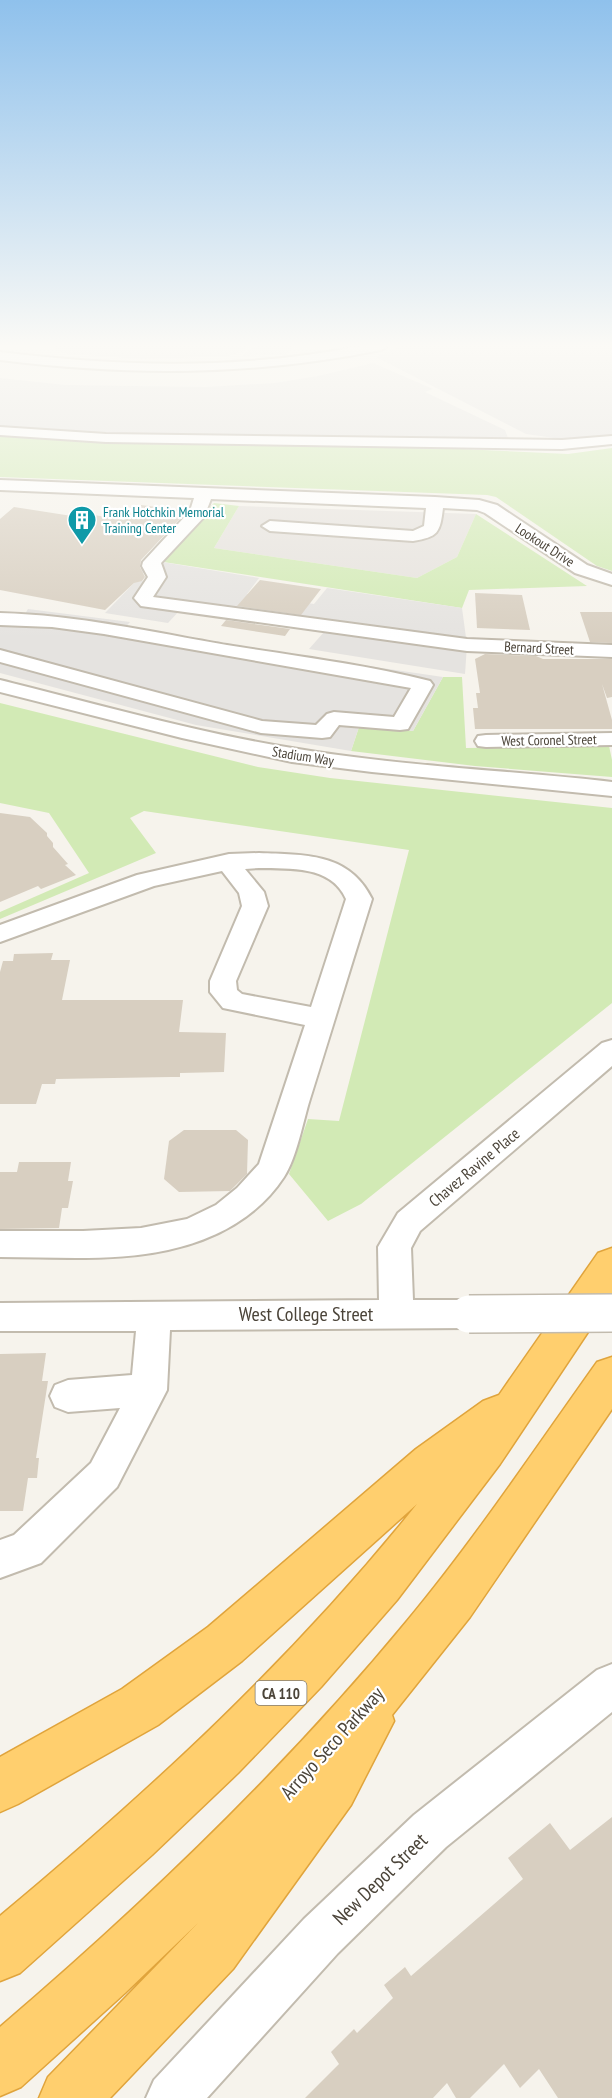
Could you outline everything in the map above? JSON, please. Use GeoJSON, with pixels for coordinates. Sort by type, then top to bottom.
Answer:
{"type":"FeatureCollection","features":[{"type":"Feature","properties":{"kind":"highway","name":"CA 110"},"geometry":{"type":"LineString","coordinates":[[0,1953],[134,1835],[251,1725],[345,1625],[423,1530],[524,1395],[612,1264]]}},
{"type":"Feature","properties":{"kind":"highway","name":"Arroyo Seco Parkway"},"geometry":{"type":"LineString","coordinates":[[0,2066],[186,1897],[291,1788],[396,1672],[462,1587],[612,1375]]}},
{"type":"Feature","properties":{"kind":"highway"},"geometry":{"type":"LineString","coordinates":[[0,1786],[140,1707],[225,1644],[431,1463],[524,1395]]}},
{"type":"Feature","properties":{"kind":"highway"},"geometry":{"type":"LineString","coordinates":[[69,2098],[213,1948],[333,1787],[396,1672]]}},
{"type":"Feature","properties":{"kind":"street"},"geometry":{"type":"LineString","coordinates":[[532,444],[555,446],[591,444]]}},
{"type":"Feature","properties":{"kind":"street"},"geometry":{"type":"LineString","coordinates":[[0,485],[435,502],[432,528],[425,534],[413,536],[270,526]]}},
{"type":"Feature","properties":{"kind":"street","name":"Bernard Street"},"geometry":{"type":"LineString","coordinates":[[203,493],[198,513],[152,562],[151,566],[157,577],[143,598],[148,602],[466,645],[612,651]]}},
{"type":"Feature","properties":{"kind":"street","name":"Lookout Drive"},"geometry":{"type":"LineString","coordinates":[[435,502],[480,505],[491,509],[581,569],[612,580]]}},
{"type":"Feature","properties":{"kind":"street"},"geometry":{"type":"LineString","coordinates":[[0,619],[26,619],[128,634],[366,672],[423,685],[400,724],[334,718],[322,732],[261,728],[0,656]]}},
{"type":"Feature","properties":{"kind":"street","name":"Stadium Way"},"geometry":{"type":"LineString","coordinates":[[0,686],[196,736],[290,754],[430,773],[612,789]]}},
{"type":"Feature","properties":{"kind":"street","name":"West Coronel Street"},"geometry":{"type":"LineString","coordinates":[[486,741],[612,739]]}},
{"type":"Feature","properties":{"kind":"street"},"geometry":{"type":"LineString","coordinates":[[0,934],[148,879],[186,868],[229,861],[267,859],[314,863],[339,873],[355,887],[359,899],[273,1169],[246,1199],[219,1219],[184,1232],[136,1243],[0,1244]]}},
{"type":"Feature","properties":{"kind":"street"},"geometry":{"type":"LineString","coordinates":[[229,861],[236,874],[251,892],[255,906],[224,981],[224,993],[233,1002],[322,1019]]}},
{"type":"Feature","properties":{"kind":"street","name":"Chavez Ravine Place"},"geometry":{"type":"LineString","coordinates":[[397,1314],[394,1246],[409,1222],[612,1050]]}},
{"type":"Feature","properties":{"kind":"street","name":"West College Street"},"geometry":{"type":"LineString","coordinates":[[0,1317],[612,1313]]}},
{"type":"Feature","properties":{"kind":"street"},"geometry":{"type":"LineString","coordinates":[[0,1559],[27,1549],[104,1475],[149,1390],[154,1316]]}},
{"type":"Feature","properties":{"kind":"street"},"geometry":{"type":"LineString","coordinates":[[69,1396],[149,1390]]}},
{"type":"Feature","properties":{"kind":"street","name":"New Depot Street"},"geometry":{"type":"LineString","coordinates":[[172,2098],[321,1936],[430,1831],[612,1685]]}},
{"type":"Feature","properties":{"kind":"shaded area"},"geometry":{"type":"Polygon","coordinates":[[[239,506],[476,514],[457,557],[417,578],[214,548],[239,506]]]}},
{"type":"Feature","properties":{"kind":"shaded area"},"geometry":{"type":"Polygon","coordinates":[[[150,560],[259,578],[247,594],[314,604],[327,588],[462,608],[467,645],[465,674],[309,649],[324,632],[181,609],[168,623],[105,613],[136,581],[149,581],[151,575],[138,572],[150,560]]]}},
{"type":"Feature","properties":{"kind":"shaded area"},"geometry":{"type":"Polygon","coordinates":[[[28,609],[130,622],[123,630],[443,677],[413,731],[360,724],[351,751],[196,725],[0,673],[0,615],[25,614],[28,609]]]}},
{"type":"Feature","properties":{"kind":"green space"},"geometry":{"type":"Polygon","coordinates":[[[0,444],[420,447],[568,454],[612,448],[612,571],[597,566],[496,497],[487,495],[0,477],[0,444]]]}},
{"type":"Feature","properties":{"kind":"green space"},"geometry":{"type":"Polygon","coordinates":[[[214,503],[239,506],[214,548],[417,578],[457,557],[476,514],[587,586],[469,590],[462,608],[157,561],[214,503]]]}},
{"type":"Feature","properties":{"kind":"green space"},"geometry":{"type":"Polygon","coordinates":[[[443,677],[462,677],[466,748],[609,746],[612,777],[475,766],[351,751],[360,724],[413,731],[443,677]]]}},
{"type":"Feature","properties":{"kind":"green space"},"geometry":{"type":"Polygon","coordinates":[[[0,703],[258,767],[330,778],[612,808],[612,1003],[361,1204],[328,1221],[289,1174],[308,1119],[339,1121],[409,850],[144,811],[130,818],[156,853],[0,919],[0,912],[89,873],[49,813],[0,803],[0,703]]]}},
{"type":"Feature","properties":{"kind":"building","name":"Frank Hotchkin Memorial Training Center"},"geometry":{"type":"Polygon","coordinates":[[[141,505],[187,511],[141,560],[140,567],[145,577],[142,581],[134,583],[105,610],[0,590],[0,519],[14,507],[72,516],[76,512],[124,520],[141,505]]]}},
{"type":"Feature","properties":{"kind":"building"},"geometry":{"type":"Polygon","coordinates":[[[260,580],[321,589],[301,615],[237,606],[260,580]]]}},
{"type":"Feature","properties":{"kind":"building"},"geometry":{"type":"Polygon","coordinates":[[[475,593],[522,595],[530,630],[477,628],[475,593]]]}},
{"type":"Feature","properties":{"kind":"building"},"geometry":{"type":"Polygon","coordinates":[[[580,612],[612,612],[612,643],[590,642],[580,612]]]}},
{"type":"Feature","properties":{"kind":"building"},"geometry":{"type":"Polygon","coordinates":[[[226,620],[290,629],[285,636],[221,626],[226,620]]]}},
{"type":"Feature","properties":{"kind":"building"},"geometry":{"type":"Polygon","coordinates":[[[485,654],[536,656],[543,659],[612,659],[612,697],[607,698],[602,684],[612,720],[612,729],[475,729],[473,708],[478,708],[476,693],[480,693],[475,659],[485,654]]]}},
{"type":"Feature","properties":{"kind":"building"},"geometry":{"type":"Polygon","coordinates":[[[0,813],[30,817],[47,833],[53,847],[68,864],[65,865],[76,875],[41,889],[38,886],[0,902],[0,813]]]}},
{"type":"Feature","properties":{"kind":"building"},"geometry":{"type":"Polygon","coordinates":[[[53,953],[51,960],[70,960],[62,1000],[183,1000],[179,1032],[226,1033],[224,1072],[180,1073],[180,1077],[56,1079],[55,1084],[42,1084],[36,1104],[0,1104],[0,972],[3,961],[13,961],[14,954],[53,953]]]}},
{"type":"Feature","properties":{"kind":"building"},"geometry":{"type":"Polygon","coordinates":[[[184,1130],[236,1130],[248,1140],[247,1174],[230,1191],[179,1192],[164,1179],[169,1141],[184,1130]]]}},
{"type":"Feature","properties":{"kind":"building"},"geometry":{"type":"Polygon","coordinates":[[[19,1162],[71,1162],[68,1181],[73,1181],[68,1208],[62,1208],[59,1228],[0,1229],[0,1172],[17,1172],[19,1162]]]}},
{"type":"Feature","properties":{"kind":"building"},"geometry":{"type":"Polygon","coordinates":[[[46,1353],[42,1381],[48,1381],[36,1458],[39,1458],[37,1478],[28,1478],[23,1511],[0,1511],[0,1354],[46,1353]]]}},
{"type":"Feature","properties":{"kind":"building"},"geometry":{"type":"Polygon","coordinates":[[[612,1817],[612,2098],[558,2098],[539,2069],[520,2088],[504,2064],[470,2098],[456,2098],[447,2083],[433,2098],[305,2098],[339,2064],[331,2052],[354,2029],[357,2033],[393,1998],[384,1985],[405,1967],[411,1976],[523,1879],[508,1858],[550,1823],[570,1850],[612,1817]]]}},
{"type":"Feature","properties":{"kind":"place","name":"Frank Hotchkin Memorial Training Center"},"geometry":{"type":"Point","coordinates":[82,546]}}]}
